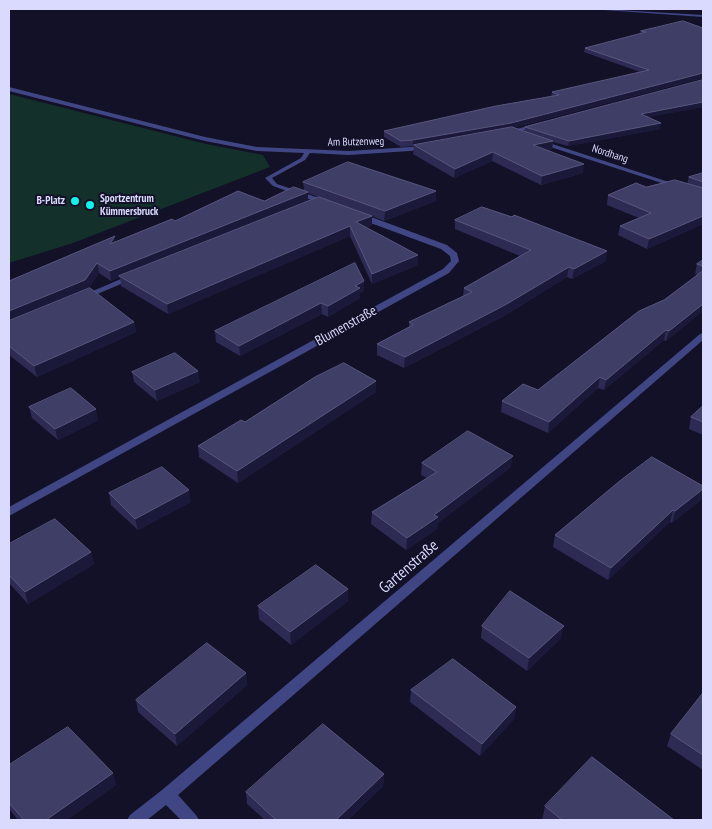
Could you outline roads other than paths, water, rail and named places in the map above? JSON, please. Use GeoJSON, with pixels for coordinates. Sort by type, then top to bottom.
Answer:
{"type":"FeatureCollection","features":[{"type":"Feature","properties":{"kind":"street"},"geometry":{"type":"LineString","coordinates":[[604,9],[703,16]]}},
{"type":"Feature","properties":{"kind":"street","name":"Am Butzenweg"},"geometry":{"type":"LineString","coordinates":[[9,89],[257,149],[308,152],[378,152],[436,147]]}},
{"type":"Feature","properties":{"kind":"street"},"geometry":{"type":"LineString","coordinates":[[502,134],[550,122]]}},
{"type":"Feature","properties":{"kind":"street"},"geometry":{"type":"LineString","coordinates":[[511,132],[520,135]]}},
{"type":"Feature","properties":{"kind":"street","name":"Nordhang"},"geometry":{"type":"LineString","coordinates":[[529,138],[685,189]]}},
{"type":"Feature","properties":{"kind":"street","name":"Blumenstraße"},"geometry":{"type":"LineString","coordinates":[[9,512],[446,271],[455,262],[454,254],[444,247],[275,185],[268,178],[302,159],[308,152]]}},
{"type":"Feature","properties":{"kind":"street"},"geometry":{"type":"LineString","coordinates":[[304,208],[320,201]]}},
{"type":"Feature","properties":{"kind":"street"},"geometry":{"type":"LineString","coordinates":[[73,301],[137,276]]}},
{"type":"Feature","properties":{"kind":"street","name":"Gartenstraße"},"geometry":{"type":"LineString","coordinates":[[135,820],[168,795],[703,336]]}},
{"type":"Feature","properties":{"kind":"street"},"geometry":{"type":"LineString","coordinates":[[168,795],[191,820]]}},
{"type":"Feature","properties":{"kind":"place","name":"B-Platz"},"geometry":{"type":"Point","coordinates":[75,201]}},
{"type":"Feature","properties":{"kind":"place","name":"Sportzentrum Kümmersbruck"},"geometry":{"type":"Point","coordinates":[90,205]}}]}
